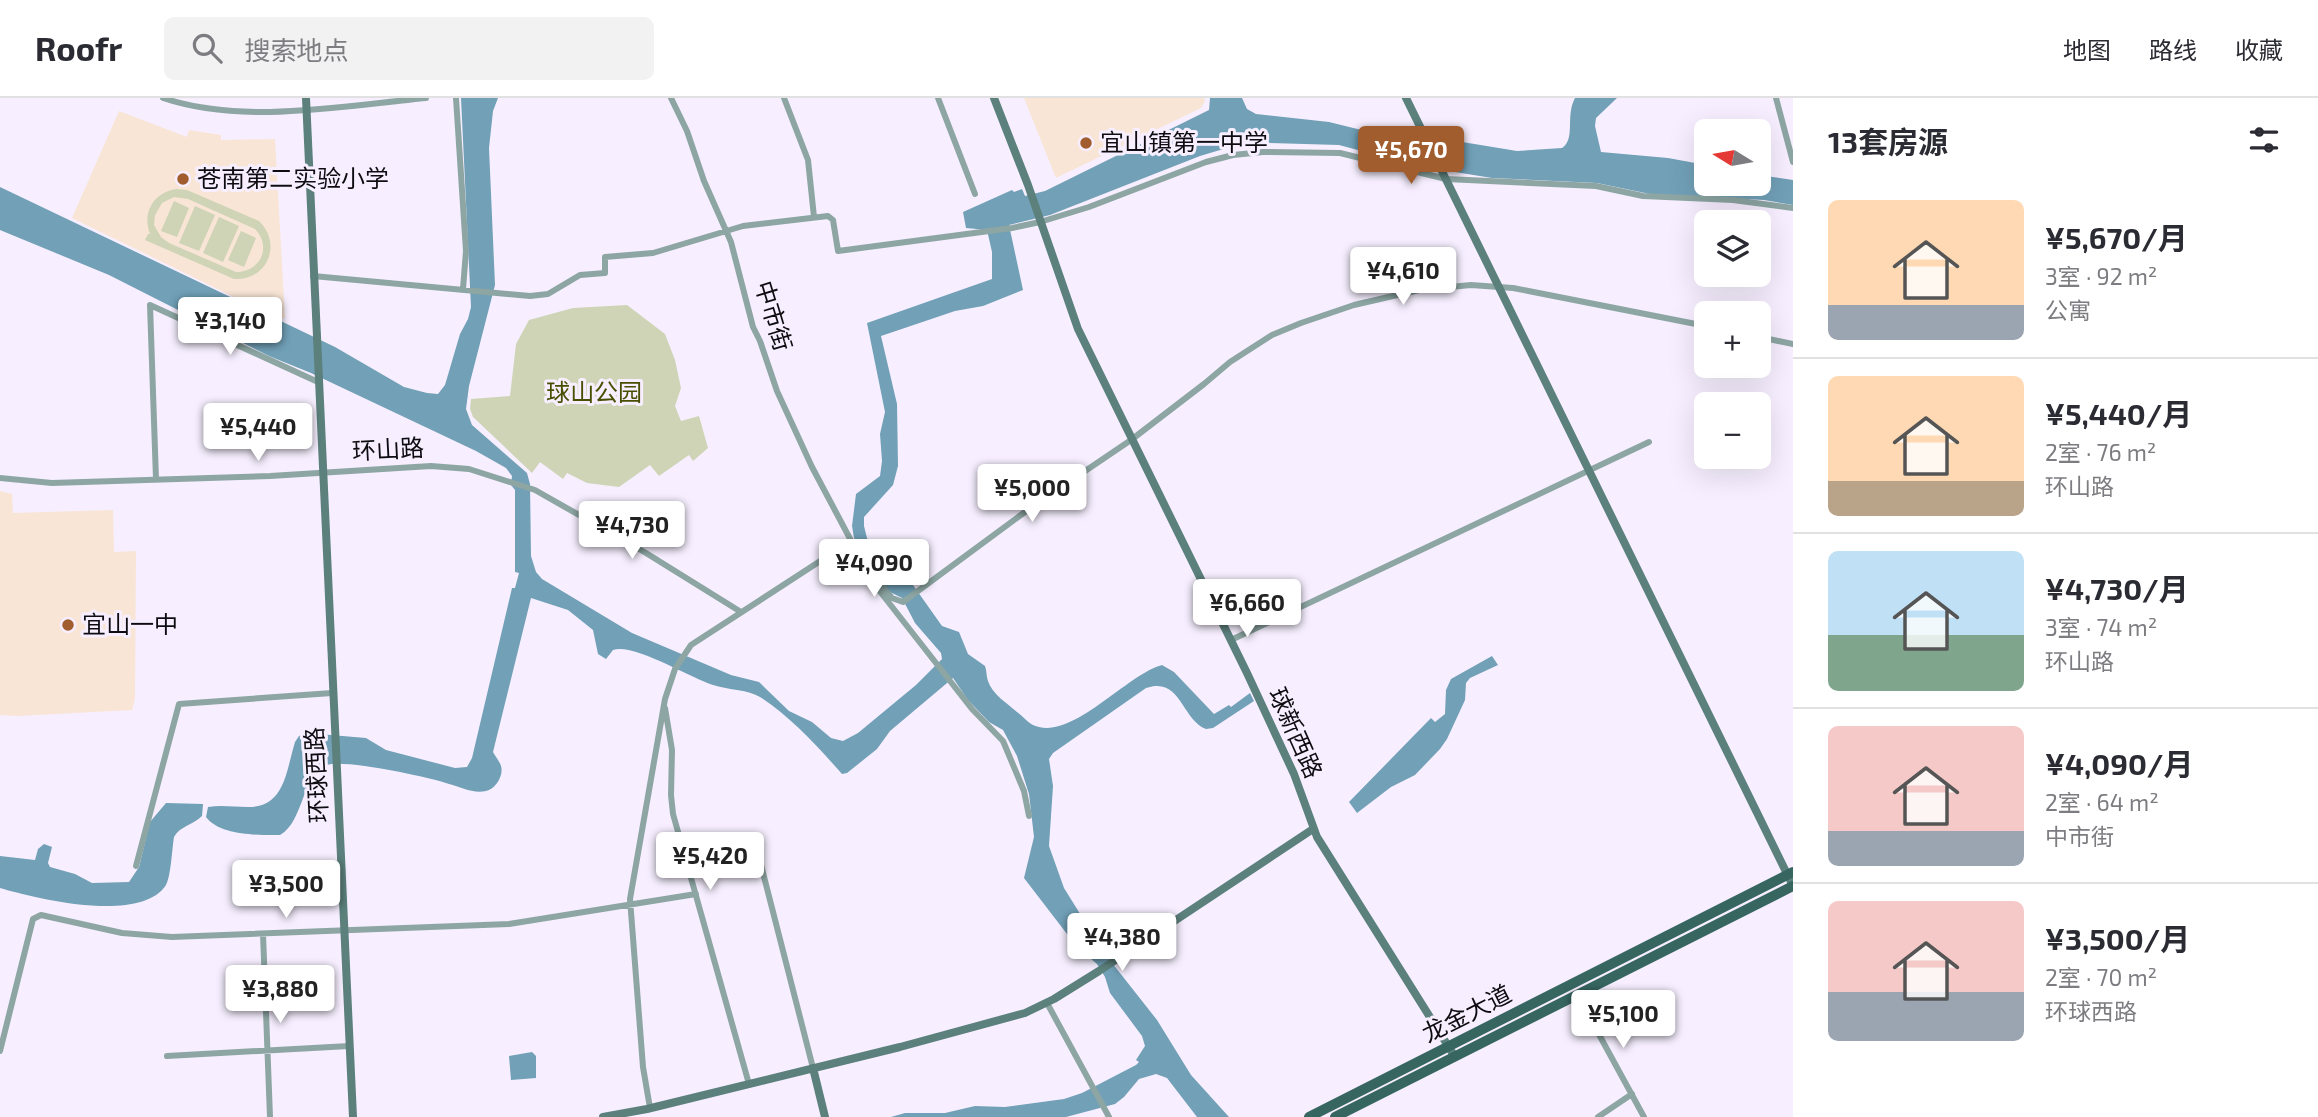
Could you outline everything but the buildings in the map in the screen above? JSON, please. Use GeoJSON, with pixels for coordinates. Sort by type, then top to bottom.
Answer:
{"type":"FeatureCollection","features":[{"type":"Feature","properties":{"kind":"main road","name":"龙金大道"},"geometry":{"type":"LineString","coordinates":[[1309,1117],[1790,874]]}},
{"type":"Feature","properties":{"kind":"main road","name":"龙金大道"},"geometry":{"type":"LineString","coordinates":[[1335,1117],[1793,886]]}},
{"type":"Feature","properties":{"kind":"street"},"geometry":{"type":"LineString","coordinates":[[163,98],[195,107],[229,111],[426,98]]}},
{"type":"Feature","properties":{"kind":"street","name":"环球西路"},"geometry":{"type":"LineString","coordinates":[[306,98],[332,709],[353,1117]]}},
{"type":"Feature","properties":{"kind":"street"},"geometry":{"type":"LineString","coordinates":[[456,98],[466,251],[465,290]]}},
{"type":"Feature","properties":{"kind":"street","name":"中市街"},"geometry":{"type":"LineString","coordinates":[[671,98],[727,231],[753,327],[777,391],[802,447],[864,566]]}},
{"type":"Feature","properties":{"kind":"street"},"geometry":{"type":"LineString","coordinates":[[938,98],[975,194]]}},
{"type":"Feature","properties":{"kind":"street","name":"球新西路"},"geometry":{"type":"LineString","coordinates":[[994,98],[1078,329],[1294,774],[1313,829],[1455,1057]]}},
{"type":"Feature","properties":{"kind":"street"},"geometry":{"type":"LineString","coordinates":[[1406,98],[1790,874],[1793,886]]}},
{"type":"Feature","properties":{"kind":"street"},"geometry":{"type":"LineString","coordinates":[[1776,98],[1793,162]]}},
{"type":"Feature","properties":{"kind":"street"},"geometry":{"type":"LineString","coordinates":[[785,99],[808,160],[814,217]]}},
{"type":"Feature","properties":{"kind":"street"},"geometry":{"type":"LineString","coordinates":[[313,276],[530,296],[548,293],[580,275],[605,273],[605,257],[653,253],[756,224],[828,216],[833,220],[838,251],[1012,228],[1089,207],[1206,162],[1248,153],[1330,151],[1444,175],[1596,186],[1643,196],[1753,202],[1793,208]]}},
{"type":"Feature","properties":{"kind":"street"},"geometry":{"type":"LineString","coordinates":[[864,566],[892,598],[903,602],[1029,509],[1131,440],[1244,352],[1286,329],[1335,311],[1396,295],[1457,285],[1498,286],[1694,324]]}},
{"type":"Feature","properties":{"kind":"street"},"geometry":{"type":"LineString","coordinates":[[156,479],[150,305],[318,381]]}},
{"type":"Feature","properties":{"kind":"street"},"geometry":{"type":"LineString","coordinates":[[1771,339],[1793,344]]}},
{"type":"Feature","properties":{"kind":"street"},"geometry":{"type":"LineString","coordinates":[[1231,640],[1649,442]]}},
{"type":"Feature","properties":{"kind":"street","name":"环山路"},"geometry":{"type":"LineString","coordinates":[[0,478],[45,483],[445,467],[469,469],[535,489],[741,612]]}},
{"type":"Feature","properties":{"kind":"street"},"geometry":{"type":"LineString","coordinates":[[650,1108],[643,1067],[630,906],[664,704],[675,669],[691,645],[851,541]]}},
{"type":"Feature","properties":{"kind":"street"},"geometry":{"type":"LineString","coordinates":[[864,566],[976,714],[1007,746],[1026,799],[1029,816]]}},
{"type":"Feature","properties":{"kind":"street"},"geometry":{"type":"LineString","coordinates":[[136,866],[179,704],[332,693]]}},
{"type":"Feature","properties":{"kind":"street"},"geometry":{"type":"LineString","coordinates":[[664,704],[671,750],[672,807],[749,1084]]}},
{"type":"Feature","properties":{"kind":"street"},"geometry":{"type":"LineString","coordinates":[[603,1117],[650,1108],[999,1022],[1047,1003],[1313,829]]}},
{"type":"Feature","properties":{"kind":"street"},"geometry":{"type":"LineString","coordinates":[[761,865],[825,1117]]}},
{"type":"Feature","properties":{"kind":"street"},"geometry":{"type":"LineString","coordinates":[[0,1051],[3,1027],[33,919],[37,916],[146,936],[263,934],[509,924],[696,894]]}},
{"type":"Feature","properties":{"kind":"street"},"geometry":{"type":"LineString","coordinates":[[263,934],[270,1117]]}},
{"type":"Feature","properties":{"kind":"street"},"geometry":{"type":"LineString","coordinates":[[1578,996],[1644,1117]]}},
{"type":"Feature","properties":{"kind":"street"},"geometry":{"type":"LineString","coordinates":[[1047,1003],[1107,1114]]}},
{"type":"Feature","properties":{"kind":"street"},"geometry":{"type":"LineString","coordinates":[[167,1056],[349,1045]]}},
{"type":"Feature","properties":{"kind":"street"},"geometry":{"type":"LineString","coordinates":[[1598,1117],[1632,1094]]}},
{"type":"Feature","properties":{"kind":"shaded area","name":"宜山镇第一中学"},"geometry":{"type":"Polygon","coordinates":[[[1024,98],[1204,98],[1205,101],[1201,108],[1056,178],[1024,98]]]}},
{"type":"Feature","properties":{"kind":"shaded area","name":"苍南第二实验小学"},"geometry":{"type":"Polygon","coordinates":[[[119,111],[187,137],[189,130],[221,135],[221,140],[275,139],[285,318],[279,319],[72,218],[119,111]]]}},
{"type":"Feature","properties":{"kind":"shaded area","name":"宜山一中"},"geometry":{"type":"Polygon","coordinates":[[[0,491],[12,494],[13,513],[113,510],[114,552],[136,551],[135,699],[132,710],[0,715],[0,491]]]}},
{"type":"Feature","properties":{"kind":"green space"},"geometry":{"type":"Polygon","coordinates":[[[187,190],[259,221],[270,240],[268,259],[263,268],[246,278],[234,279],[145,240],[150,234],[147,219],[151,205],[168,191],[187,190]],[[174,197],[162,203],[155,215],[154,225],[161,237],[236,272],[252,268],[257,263],[261,257],[263,243],[255,229],[188,199],[174,197]]]}},
{"type":"Feature","properties":{"kind":"green space"},"geometry":{"type":"Polygon","coordinates":[[[174,201],[189,208],[177,237],[161,231],[174,201]]]}},
{"type":"Feature","properties":{"kind":"green space"},"geometry":{"type":"Polygon","coordinates":[[[195,206],[215,215],[199,251],[179,243],[195,206]]]}},
{"type":"Feature","properties":{"kind":"green space"},"geometry":{"type":"Polygon","coordinates":[[[219,217],[239,226],[223,262],[203,253],[219,217]]]}},
{"type":"Feature","properties":{"kind":"green space"},"geometry":{"type":"Polygon","coordinates":[[[241,231],[256,238],[244,267],[228,260],[241,231]]]}},
{"type":"Feature","properties":{"kind":"green space","name":"球山公园"},"geometry":{"type":"Polygon","coordinates":[[[627,305],[665,334],[675,360],[681,388],[675,406],[681,421],[699,416],[708,448],[693,461],[689,455],[659,476],[650,465],[619,487],[587,483],[567,473],[563,479],[540,462],[532,473],[473,417],[471,399],[510,396],[516,344],[529,320],[573,308],[627,305]]]}},
{"type":"Feature","properties":{"kind":"water"},"geometry":{"type":"Polygon","coordinates":[[[461,98],[498,98],[493,111],[489,148],[495,285],[469,386],[466,409],[472,425],[527,473],[530,484],[531,556],[536,572],[542,579],[632,633],[731,675],[759,682],[789,711],[812,722],[831,738],[843,741],[858,733],[916,685],[942,659],[941,653],[915,623],[902,598],[890,592],[872,569],[854,538],[852,526],[856,494],[880,476],[882,461],[880,434],[885,412],[867,323],[992,279],[992,252],[987,230],[966,228],[963,212],[1012,190],[1014,192],[1022,189],[1025,196],[1045,191],[1209,110],[1210,98],[1242,98],[1247,109],[1256,114],[1329,122],[1390,137],[1438,138],[1517,151],[1562,148],[1569,139],[1575,98],[1617,98],[1596,118],[1595,126],[1601,152],[1694,163],[1694,196],[1771,196],[1771,177],[1793,180],[1793,205],[1764,200],[1650,194],[1597,183],[1492,178],[1418,166],[1339,145],[1270,143],[1230,147],[1200,156],[1050,215],[1009,225],[1023,290],[983,306],[955,311],[881,336],[897,404],[898,466],[893,485],[864,517],[867,538],[881,564],[900,581],[913,585],[942,626],[959,632],[968,654],[985,666],[990,686],[997,694],[1032,725],[1054,727],[1085,714],[1148,671],[1162,665],[1174,672],[1214,714],[1229,705],[1231,707],[1250,693],[1254,701],[1213,728],[1206,729],[1191,717],[1180,700],[1167,688],[1146,688],[1053,753],[1049,759],[1053,786],[1049,846],[1064,888],[1105,954],[1157,1020],[1191,1075],[1229,1117],[1197,1117],[1167,1078],[1156,1074],[1139,1079],[1115,1104],[1066,1117],[891,1117],[905,1113],[945,1113],[975,1106],[1005,1107],[1064,1099],[1082,1093],[1136,1065],[1139,1062],[1136,1060],[1145,1046],[1142,1036],[1110,993],[1097,964],[1077,947],[1024,878],[1034,837],[1029,794],[1017,756],[1003,730],[989,722],[968,700],[953,678],[890,731],[877,749],[842,774],[793,722],[760,697],[749,692],[713,685],[648,656],[622,649],[613,650],[606,659],[598,654],[593,630],[568,610],[531,598],[493,752],[502,770],[493,788],[481,792],[472,791],[406,773],[336,764],[327,765],[312,777],[294,820],[280,835],[230,831],[212,823],[206,817],[208,807],[260,806],[277,795],[286,776],[295,742],[299,736],[307,733],[366,738],[386,750],[455,768],[467,767],[472,758],[512,588],[515,588],[519,573],[515,572],[515,490],[511,485],[512,476],[506,468],[476,451],[269,356],[109,275],[0,230],[0,187],[335,347],[404,387],[427,393],[438,394],[445,385],[471,307],[461,98]]]}},
{"type":"Feature","properties":{"kind":"water"},"geometry":{"type":"Polygon","coordinates":[[[1492,656],[1498,665],[1470,678],[1466,683],[1465,700],[1440,749],[1415,775],[1391,787],[1357,813],[1349,802],[1431,718],[1435,722],[1445,714],[1446,690],[1451,679],[1492,656]]]}},
{"type":"Feature","properties":{"kind":"water"},"geometry":{"type":"Polygon","coordinates":[[[166,803],[203,804],[202,816],[174,837],[168,881],[153,897],[112,906],[88,905],[38,898],[0,888],[0,856],[35,860],[38,849],[44,844],[52,847],[48,863],[50,867],[75,874],[92,883],[129,882],[139,867],[150,822],[166,803]]]}},
{"type":"Feature","properties":{"kind":"water"},"geometry":{"type":"Polygon","coordinates":[[[532,1052],[536,1056],[536,1078],[511,1080],[509,1056],[532,1052]]]}},
{"type":"Feature","properties":{"kind":"place","name":"宜山镇第一中学"},"geometry":{"type":"Point","coordinates":[1086,143]}},
{"type":"Feature","properties":{"kind":"place","name":"苍南第二实验小学"},"geometry":{"type":"Point","coordinates":[183,179]}},
{"type":"Feature","properties":{"kind":"place","name":"宜山一中"},"geometry":{"type":"Point","coordinates":[68,625]}}]}
